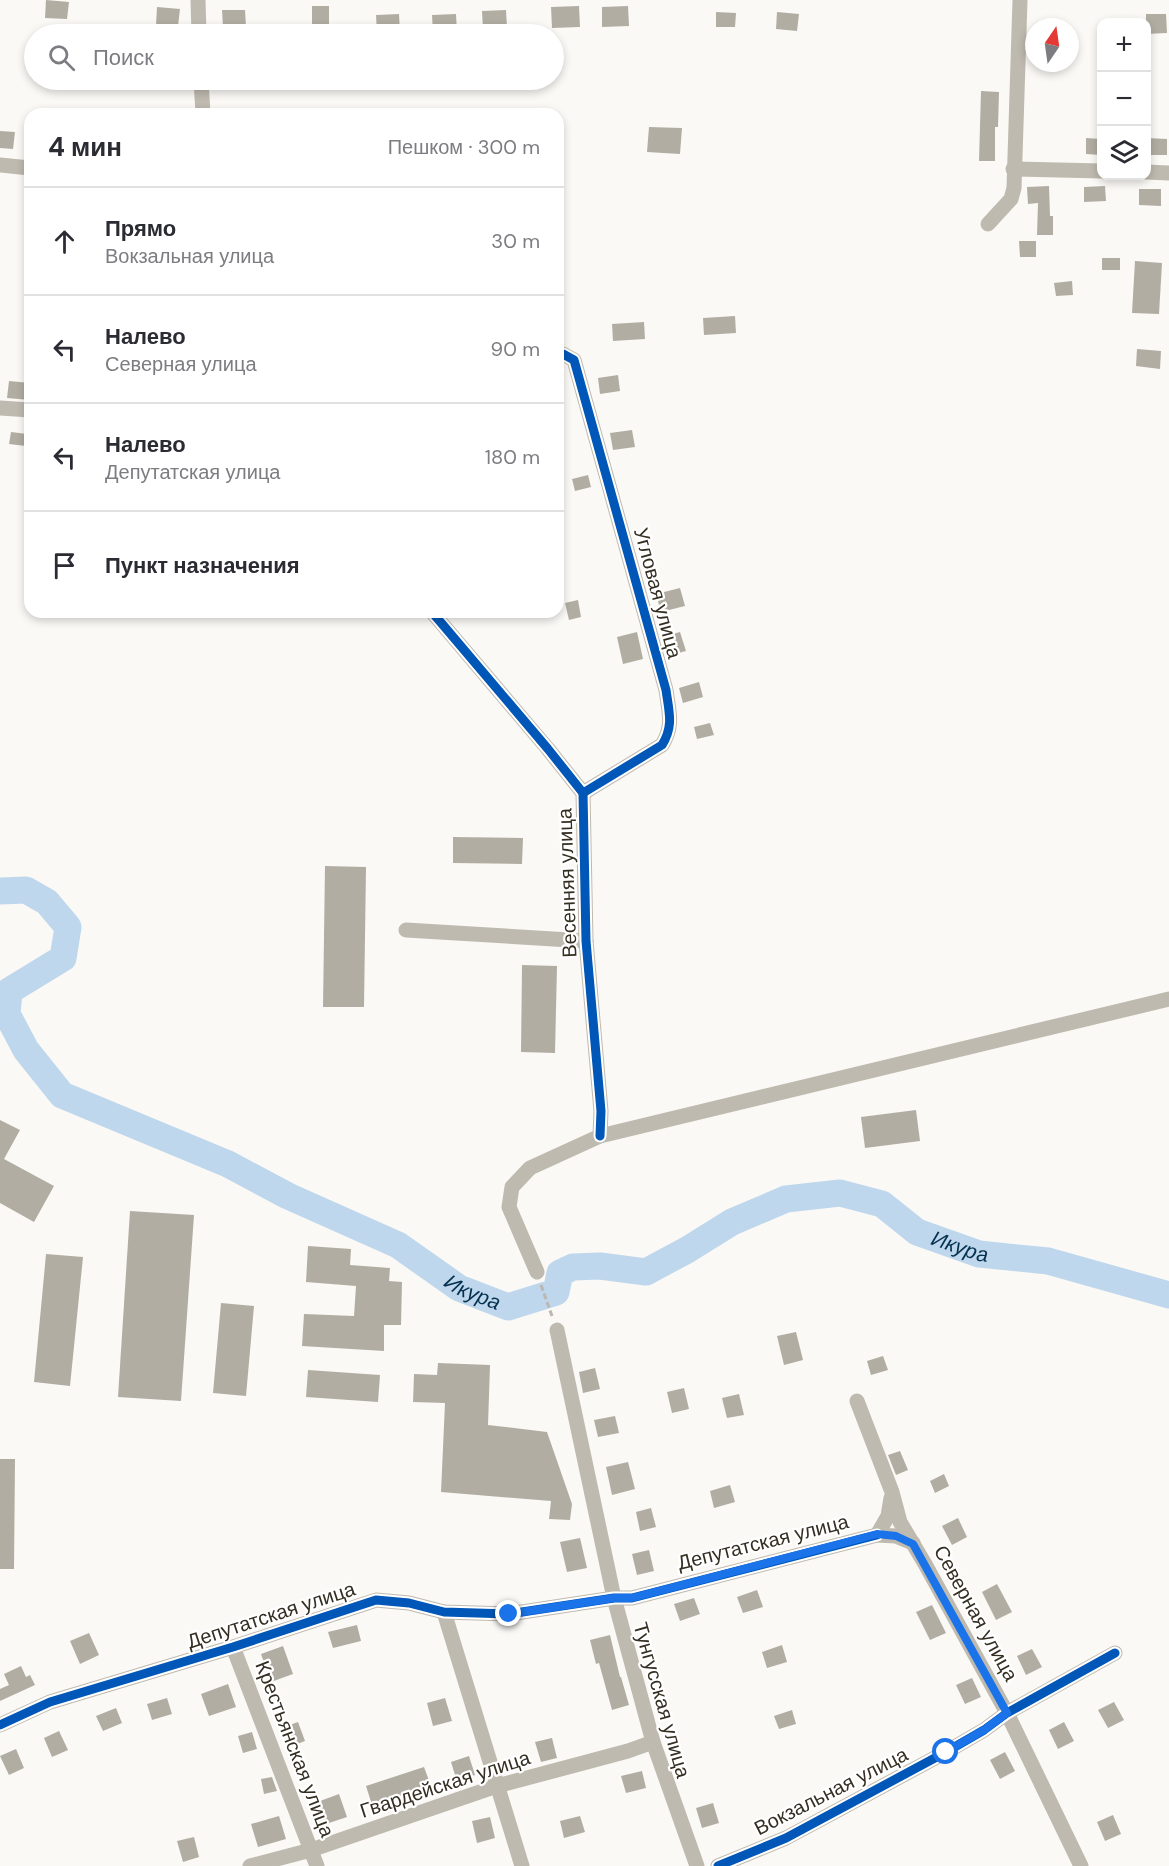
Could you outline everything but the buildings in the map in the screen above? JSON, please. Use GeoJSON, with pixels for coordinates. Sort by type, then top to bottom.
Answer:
{"type":"FeatureCollection","features":[{"type":"Feature","properties":{"kind":"street"},"geometry":{"type":"LineString","coordinates":[[198,0],[199,24]]}},
{"type":"Feature","properties":{"kind":"street"},"geometry":{"type":"LineString","coordinates":[[988,224],[1011,199],[1014,188],[1020,0]]}},
{"type":"Feature","properties":{"kind":"street"},"geometry":{"type":"LineString","coordinates":[[202,90],[203,108]]}},
{"type":"Feature","properties":{"kind":"street"},"geometry":{"type":"LineString","coordinates":[[0,165],[24,167]]}},
{"type":"Feature","properties":{"kind":"street"},"geometry":{"type":"LineString","coordinates":[[1013,169],[1097,171]]}},
{"type":"Feature","properties":{"kind":"street"},"geometry":{"type":"LineString","coordinates":[[1151,172],[1169,173]]}},
{"type":"Feature","properties":{"kind":"street","name":"Угловая улица"},"geometry":{"type":"LineString","coordinates":[[564,355],[574,360],[660,668],[670,719],[669,734],[662,746],[583,793]]}},
{"type":"Feature","properties":{"kind":"street"},"geometry":{"type":"LineString","coordinates":[[0,408],[24,410]]}},
{"type":"Feature","properties":{"kind":"street","name":"Весенняя улица"},"geometry":{"type":"LineString","coordinates":[[437,618],[583,793],[586,941],[601,1111],[600,1136]]}},
{"type":"Feature","properties":{"kind":"street"},"geometry":{"type":"LineString","coordinates":[[405,930],[586,941]]}},
{"type":"Feature","properties":{"kind":"street"},"geometry":{"type":"LineString","coordinates":[[537,1272],[509,1207],[512,1187],[530,1168],[600,1136],[1169,999]]}},
{"type":"Feature","properties":{"kind":"street","name":"Тунгусская улица"},"geometry":{"type":"LineString","coordinates":[[557,1330],[614,1598],[653,1742],[697,1866]]}},
{"type":"Feature","properties":{"kind":"street","name":"Северная улица"},"geometry":{"type":"LineString","coordinates":[[857,1401],[892,1492],[900,1522],[1007,1713],[1081,1866]]}},
{"type":"Feature","properties":{"kind":"street"},"geometry":{"type":"LineString","coordinates":[[877,1534],[888,1516],[892,1492]]}},
{"type":"Feature","properties":{"kind":"street","name":"Депутатская улица"},"geometry":{"type":"LineString","coordinates":[[0,1725],[50,1702],[233,1647],[376,1600],[409,1603],[444,1612],[509,1614],[614,1598],[632,1598],[877,1534]]}},
{"type":"Feature","properties":{"kind":"street","name":"Северная улица"},"geometry":{"type":"LineString","coordinates":[[877,1534],[896,1536],[913,1544]]}},
{"type":"Feature","properties":{"kind":"street"},"geometry":{"type":"LineString","coordinates":[[444,1612],[522,1866]]}},
{"type":"Feature","properties":{"kind":"street","name":"Крестьянская улица"},"geometry":{"type":"LineString","coordinates":[[233,1647],[317,1866]]}},
{"type":"Feature","properties":{"kind":"street","name":"Вокзальная улица"},"geometry":{"type":"LineString","coordinates":[[718,1866],[796,1832],[946,1752],[984,1730],[1007,1713],[1115,1653]]}},
{"type":"Feature","properties":{"kind":"street"},"geometry":{"type":"LineString","coordinates":[[628,1751],[641,1735],[648,1720]]}},
{"type":"Feature","properties":{"kind":"street","name":"Гвардейская улица"},"geometry":{"type":"LineString","coordinates":[[250,1866],[311,1850],[497,1786],[628,1751],[653,1742]]}},
{"type":"Feature","properties":{"kind":"path"},"geometry":{"type":"LineString","coordinates":[[537,1272],[557,1330]]}},
{"type":"Feature","properties":{"kind":"waterway","name":"Икура"},"geometry":{"type":"LineString","coordinates":[[0,891],[26,890],[47,902],[68,927],[63,958],[9,991],[7,1014],[26,1050],[62,1095],[228,1164],[288,1196],[398,1245],[459,1288],[508,1307],[556,1292],[560,1273],[573,1267],[600,1266],[646,1272],[732,1222],[786,1199],[840,1193],[882,1204],[917,1232],[979,1254],[1048,1261],[1169,1295]]}},
{"type":"Feature","properties":{"kind":"cycle path"},"geometry":{"type":"LineString","coordinates":[[564,355],[574,360],[666,690],[670,719],[662,745],[583,793]]}},
{"type":"Feature","properties":{"kind":"cycle path"},"geometry":{"type":"LineString","coordinates":[[437,618],[583,793],[586,941],[601,1111],[600,1136]]}},
{"type":"Feature","properties":{"kind":"cycle path"},"geometry":{"type":"LineString","coordinates":[[0,1725],[50,1702],[233,1647],[376,1600],[409,1603],[444,1612],[509,1614],[614,1598],[632,1598],[877,1535]]}},
{"type":"Feature","properties":{"kind":"cycle path"},"geometry":{"type":"LineString","coordinates":[[718,1866],[786,1838],[946,1752],[984,1730],[1007,1713],[1115,1653]]}},
{"type":"Feature","properties":{"kind":"route"},"geometry":{"type":"LineString","coordinates":[[509,1614],[614,1598],[632,1598],[877,1534],[896,1536],[913,1544],[1007,1713],[984,1730],[946,1752]]}}]}
